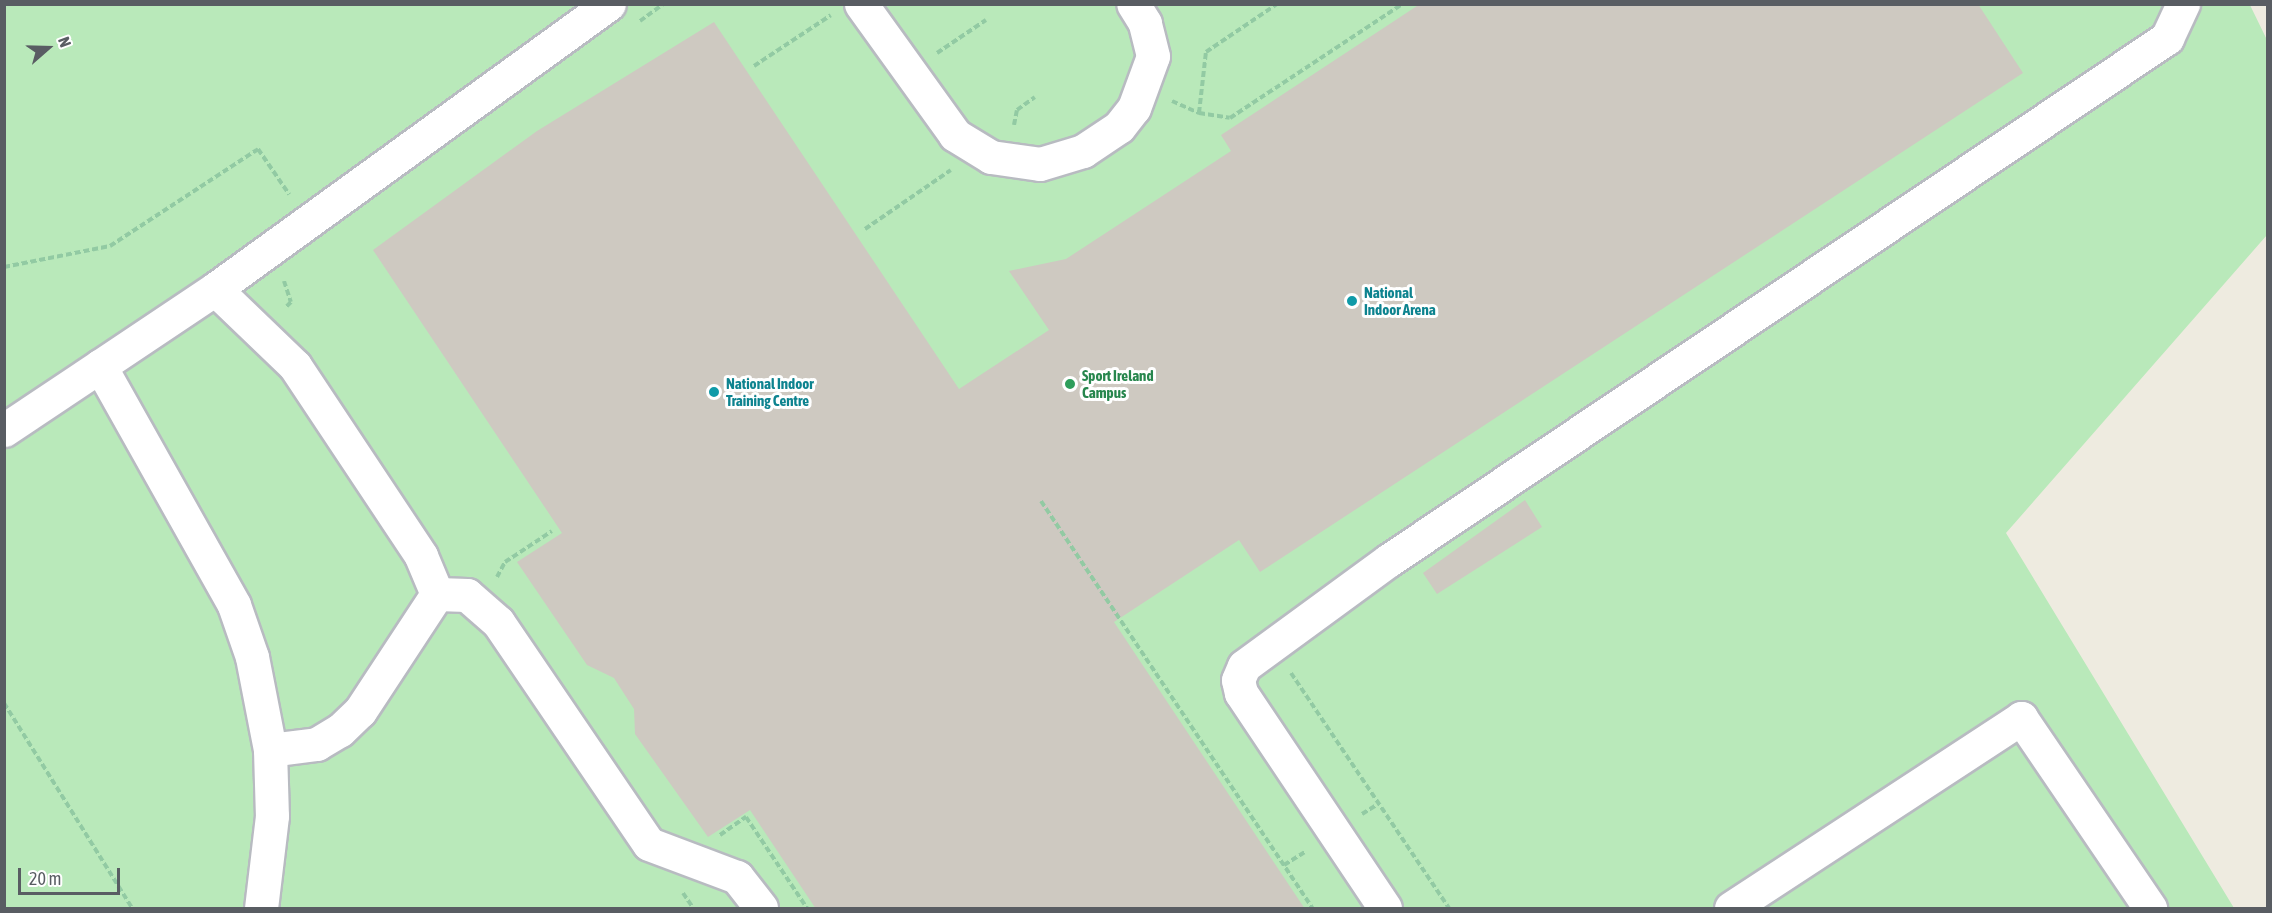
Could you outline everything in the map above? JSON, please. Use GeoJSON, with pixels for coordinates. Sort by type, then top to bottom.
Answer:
{"type":"FeatureCollection","features":[{"type":"Feature","properties":{"kind":"lane"},"geometry":{"type":"LineString","coordinates":[[4,430],[215,289],[609,4]]}},
{"type":"Feature","properties":{"kind":"lane"},"geometry":{"type":"LineString","coordinates":[[850,8],[908,74],[941,120],[972,148],[1008,161],[1061,160],[1119,127],[1145,88],[1152,42],[1133,4]]}},
{"type":"Feature","properties":{"kind":"lane"},"geometry":{"type":"LineString","coordinates":[[1385,909],[1241,693],[1238,680],[1244,666],[1271,643],[2166,38],[2183,4]]}},
{"type":"Feature","properties":{"kind":"lane"},"geometry":{"type":"LineString","coordinates":[[215,289],[295,366],[422,556],[437,594]]}},
{"type":"Feature","properties":{"kind":"lane"},"geometry":{"type":"LineString","coordinates":[[100,366],[234,605],[255,666],[270,750],[272,816],[261,909]]}},
{"type":"Feature","properties":{"kind":"lane"},"geometry":{"type":"LineString","coordinates":[[270,750],[317,744],[340,730],[360,711],[437,594]]}},
{"type":"Feature","properties":{"kind":"lane"},"geometry":{"type":"LineString","coordinates":[[437,594],[467,595],[498,622],[649,844],[737,877],[761,909]]}},
{"type":"Feature","properties":{"kind":"lane"},"geometry":{"type":"LineString","coordinates":[[1731,909],[2021,718],[2150,909]]}},
{"type":"Feature","properties":{"kind":"path"},"geometry":{"type":"LineString","coordinates":[[1198,113],[1206,52],[1277,4]]}},
{"type":"Feature","properties":{"kind":"path"},"geometry":{"type":"LineString","coordinates":[[1145,88],[1198,113],[1230,118],[1402,4]]}},
{"type":"Feature","properties":{"kind":"path"},"geometry":{"type":"LineString","coordinates":[[754,66],[850,8]]}},
{"type":"Feature","properties":{"kind":"path"},"geometry":{"type":"LineString","coordinates":[[908,74],[986,20]]}},
{"type":"Feature","properties":{"kind":"path"},"geometry":{"type":"LineString","coordinates":[[865,229],[960,165],[972,148]]}},
{"type":"Feature","properties":{"kind":"path"},"geometry":{"type":"LineString","coordinates":[[4,267],[110,246],[258,149],[307,221]]}},
{"type":"Feature","properties":{"kind":"path"},"geometry":{"type":"LineString","coordinates":[[1041,501],[1312,909]]}},
{"type":"Feature","properties":{"kind":"path"},"geometry":{"type":"LineString","coordinates":[[500,587],[500,567],[552,531]]}},
{"type":"Feature","properties":{"kind":"path"},"geometry":{"type":"LineString","coordinates":[[1271,643],[1449,909]]}},
{"type":"Feature","properties":{"kind":"path"},"geometry":{"type":"LineString","coordinates":[[4,703],[132,909]]}},
{"type":"Feature","properties":{"kind":"path"},"geometry":{"type":"LineString","coordinates":[[709,842],[746,817],[807,909]]}},
{"type":"Feature","properties":{"kind":"green space","name":"Sport Ireland Campus"},"geometry":{"type":"Polygon","coordinates":[[[4,5],[2250,5],[2267,40],[2267,235],[2006,533],[2234,908],[5,908],[4,5]]]}},
{"type":"Feature","properties":{"kind":"building"},"geometry":{"type":"Polygon","coordinates":[[[1420,4],[1978,4],[2023,73],[1260,572],[1239,540],[1114,622],[1305,909],[816,909],[750,810],[708,837],[635,734],[634,709],[614,678],[587,665],[517,562],[562,533],[373,250],[537,131],[714,22],[959,389],[1049,330],[1009,271],[1066,259],[1231,151],[1221,135],[1420,4]]]}},
{"type":"Feature","properties":{"kind":"building"},"geometry":{"type":"Polygon","coordinates":[[[1525,500],[1542,527],[1437,594],[1423,573],[1525,500]]]}},
{"type":"Feature","properties":{"kind":"place","name":"National Indoor Arena"},"geometry":{"type":"Point","coordinates":[1352,301]}},
{"type":"Feature","properties":{"kind":"place","name":"Sport Ireland Campus"},"geometry":{"type":"Point","coordinates":[1070,384]}},
{"type":"Feature","properties":{"kind":"place","name":"National Indoor Training Centre"},"geometry":{"type":"Point","coordinates":[714,392]}}]}
